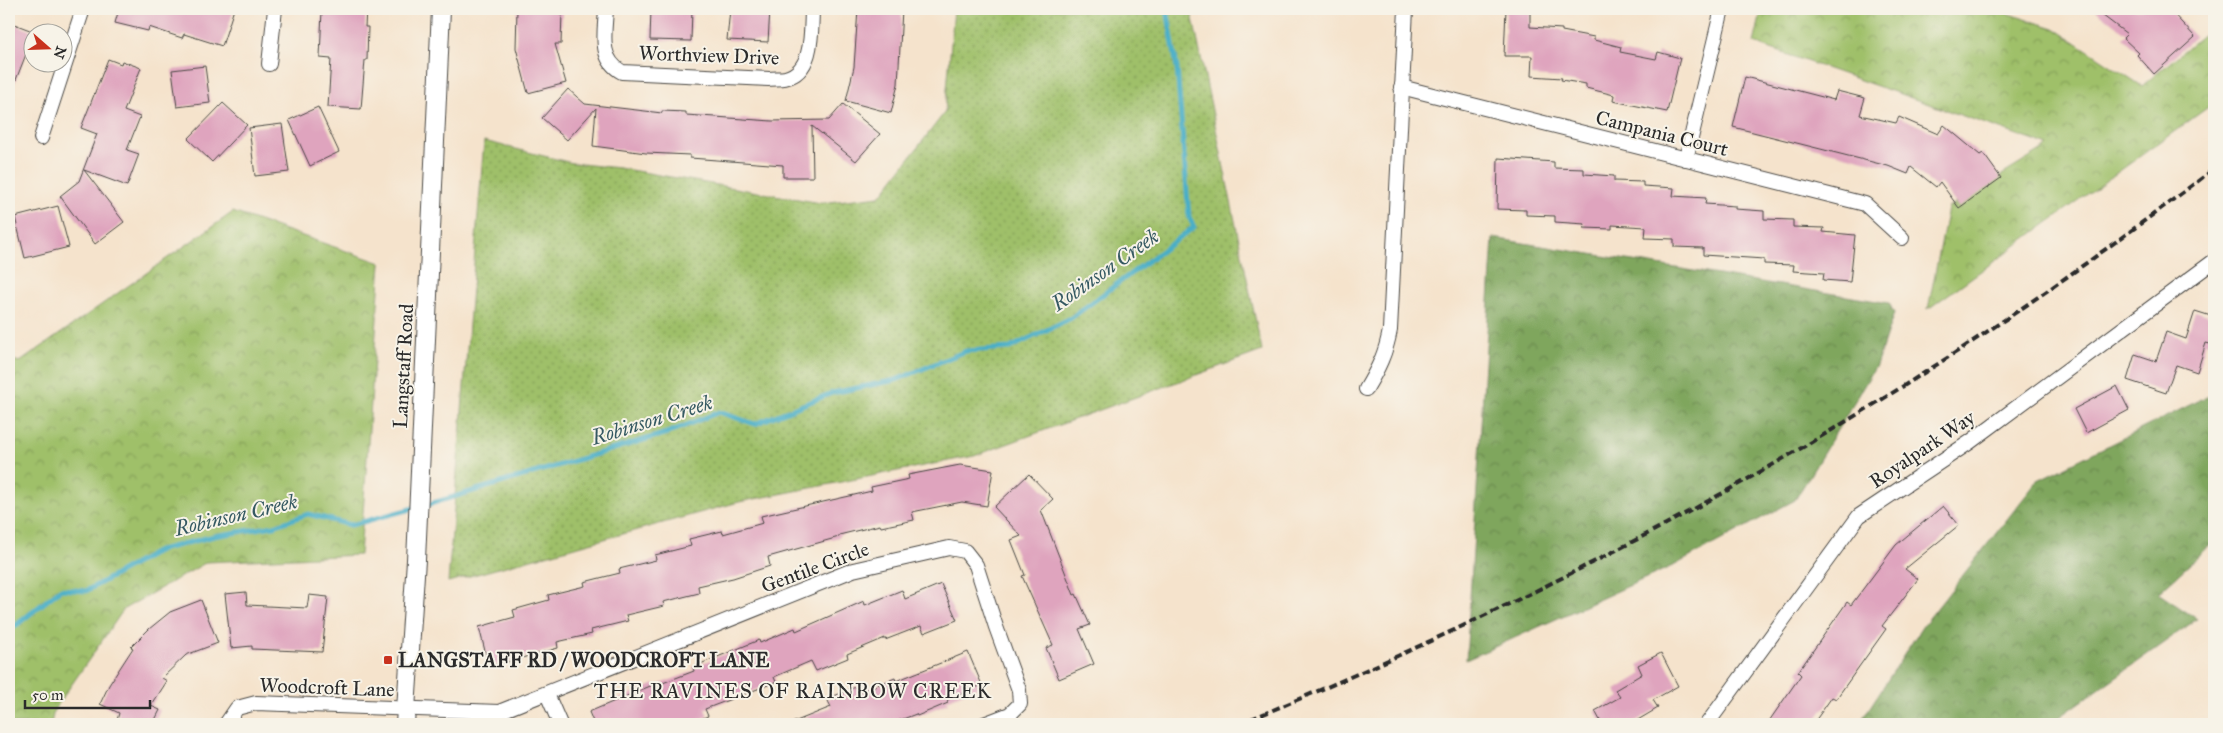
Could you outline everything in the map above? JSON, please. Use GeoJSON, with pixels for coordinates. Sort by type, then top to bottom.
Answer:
{"type":"FeatureCollection","features":[{"type":"Feature","properties":{"kind":"street"},"geometry":{"type":"LineString","coordinates":[[41,138],[83,9]]}},
{"type":"Feature","properties":{"kind":"street"},"geometry":{"type":"LineString","coordinates":[[269,64],[275,9]]}},
{"type":"Feature","properties":{"kind":"street","name":"Langstaff Road"},"geometry":{"type":"LineString","coordinates":[[405,717],[416,560],[441,9]]}},
{"type":"Feature","properties":{"kind":"street","name":"Worthview Drive"},"geometry":{"type":"LineString","coordinates":[[606,9],[604,46],[607,57],[613,67],[622,72],[769,79],[786,78],[800,70],[809,53],[812,9]]}},
{"type":"Feature","properties":{"kind":"street"},"geometry":{"type":"LineString","coordinates":[[1366,389],[1387,349],[1390,330],[1406,9]]}},
{"type":"Feature","properties":{"kind":"street"},"geometry":{"type":"LineString","coordinates":[[1686,160],[1722,9]]}},
{"type":"Feature","properties":{"kind":"street","name":"Campania Court"},"geometry":{"type":"LineString","coordinates":[[1401,87],[1865,204],[1902,238]]}},
{"type":"Feature","properties":{"kind":"street","name":"Royalpark Way"},"geometry":{"type":"LineString","coordinates":[[1707,724],[1859,516],[1970,442],[2214,261]]}},
{"type":"Feature","properties":{"kind":"street","name":"Gentile Circle"},"geometry":{"type":"LineString","coordinates":[[405,717],[499,712],[853,570],[949,548],[965,551],[976,565],[996,628],[1019,690],[1020,704],[1010,714],[984,724]]}},
{"type":"Feature","properties":{"kind":"street"},"geometry":{"type":"LineString","coordinates":[[547,694],[560,724]]}},
{"type":"Feature","properties":{"kind":"street","name":"Woodcroft Lane"},"geometry":{"type":"LineString","coordinates":[[226,724],[237,708],[247,704],[405,717]]}},
{"type":"Feature","properties":{"kind":"green space"},"geometry":{"type":"Polygon","coordinates":[[[954,9],[1191,9],[1262,351],[974,456],[739,502],[448,582],[484,141],[572,163],[619,168],[821,203],[880,196],[945,112],[954,9]]]}},
{"type":"Feature","properties":{"kind":"green space"},"geometry":{"type":"Polygon","coordinates":[[[1762,9],[1993,9],[2054,28],[2142,86],[2212,27],[2214,28],[2214,103],[1928,309],[1948,208],[2049,146],[1754,43],[1762,9]]]}},
{"type":"Feature","properties":{"kind":"green space"},"geometry":{"type":"Polygon","coordinates":[[[233,212],[381,263],[360,555],[207,562],[124,609],[54,710],[51,724],[9,724],[9,359],[20,362],[233,212]]]}},
{"type":"Feature","properties":{"kind":"green space"},"geometry":{"type":"Polygon","coordinates":[[[1493,238],[1889,303],[1894,313],[1876,366],[1795,500],[1677,564],[1466,660],[1493,238]]]}},
{"type":"Feature","properties":{"kind":"green space"},"geometry":{"type":"Polygon","coordinates":[[[2214,393],[2214,542],[2158,593],[2197,619],[2050,724],[1859,724],[1922,627],[2038,480],[2214,393]]]}},
{"type":"Feature","properties":{"kind":"building"},"geometry":{"type":"Polygon","coordinates":[[[119,9],[234,9],[222,46],[184,34],[182,38],[149,27],[148,31],[115,23],[119,9]]]}},
{"type":"Feature","properties":{"kind":"building"},"geometry":{"type":"Polygon","coordinates":[[[322,9],[366,9],[365,27],[368,27],[367,60],[365,60],[361,109],[328,107],[331,59],[320,58],[322,9]]]}},
{"type":"Feature","properties":{"kind":"building"},"geometry":{"type":"Polygon","coordinates":[[[517,9],[562,11],[561,44],[555,44],[566,83],[528,93],[516,48],[517,9]]]}},
{"type":"Feature","properties":{"kind":"building"},"geometry":{"type":"Polygon","coordinates":[[[651,9],[692,9],[691,41],[650,40],[651,9]]]}},
{"type":"Feature","properties":{"kind":"building"},"geometry":{"type":"Polygon","coordinates":[[[730,9],[770,9],[768,42],[727,40],[730,9]]]}},
{"type":"Feature","properties":{"kind":"building"},"geometry":{"type":"Polygon","coordinates":[[[858,9],[902,9],[898,84],[891,113],[846,101],[854,67],[858,9]]]}},
{"type":"Feature","properties":{"kind":"building"},"geometry":{"type":"Polygon","coordinates":[[[1506,9],[1530,9],[1530,27],[1562,29],[1562,31],[1594,37],[1594,40],[1621,47],[1620,52],[1656,59],[1658,52],[1680,58],[1667,112],[1613,101],[1614,95],[1586,88],[1586,84],[1561,80],[1562,78],[1531,76],[1532,56],[1504,56],[1506,9]]]}},
{"type":"Feature","properties":{"kind":"building"},"geometry":{"type":"Polygon","coordinates":[[[2094,9],[2169,9],[2195,37],[2154,74],[2137,55],[2139,53],[2123,38],[2127,34],[2094,9]]]}},
{"type":"Feature","properties":{"kind":"building"},"geometry":{"type":"Polygon","coordinates":[[[9,22],[22,27],[22,64],[10,95],[9,22]]]}},
{"type":"Feature","properties":{"kind":"building"},"geometry":{"type":"Polygon","coordinates":[[[108,59],[121,64],[122,61],[141,68],[124,111],[140,117],[127,150],[139,154],[127,186],[84,170],[124,222],[95,244],[60,196],[79,181],[97,134],[81,128],[108,59]]]}},
{"type":"Feature","properties":{"kind":"building"},"geometry":{"type":"Polygon","coordinates":[[[205,66],[210,103],[177,107],[172,70],[205,66]]]}},
{"type":"Feature","properties":{"kind":"building"},"geometry":{"type":"Polygon","coordinates":[[[1745,77],[1834,100],[1837,91],[1865,98],[1860,115],[1896,123],[1899,117],[1938,134],[1944,125],[1980,155],[1983,153],[2001,178],[1959,208],[1940,182],[1936,187],[1911,167],[1908,174],[1888,166],[1733,127],[1745,77]]]}},
{"type":"Feature","properties":{"kind":"building"},"geometry":{"type":"Polygon","coordinates":[[[568,89],[585,104],[662,113],[662,111],[686,112],[686,115],[772,121],[829,120],[843,104],[880,134],[856,161],[812,126],[813,177],[783,177],[783,165],[690,158],[690,155],[646,153],[593,146],[596,108],[567,140],[542,118],[568,89]]]}},
{"type":"Feature","properties":{"kind":"building"},"geometry":{"type":"Polygon","coordinates":[[[223,103],[247,125],[212,162],[188,139],[223,103]]]}},
{"type":"Feature","properties":{"kind":"building"},"geometry":{"type":"Polygon","coordinates":[[[318,107],[339,152],[310,166],[289,120],[318,107]]]}},
{"type":"Feature","properties":{"kind":"building"},"geometry":{"type":"Polygon","coordinates":[[[282,124],[289,172],[255,176],[249,128],[282,124]]]}},
{"type":"Feature","properties":{"kind":"building"},"geometry":{"type":"Polygon","coordinates":[[[1498,158],[1554,162],[1554,168],[1584,169],[1584,174],[1614,176],[1614,181],[1643,182],[1643,186],[1674,188],[1673,196],[1706,198],[1705,204],[1735,206],[1735,209],[1764,211],[1764,219],[1793,220],[1793,227],[1824,228],[1823,232],[1855,235],[1850,282],[1823,280],[1824,273],[1793,271],[1794,265],[1764,264],[1764,259],[1703,255],[1703,248],[1674,247],[1674,239],[1645,238],[1646,227],[1612,225],[1612,229],[1584,228],[1585,224],[1555,222],[1555,216],[1526,215],[1526,210],[1497,209],[1498,158]]]}},
{"type":"Feature","properties":{"kind":"building"},"geometry":{"type":"Polygon","coordinates":[[[58,206],[69,247],[25,258],[15,217],[58,206]]]}},
{"type":"Feature","properties":{"kind":"building"},"geometry":{"type":"Polygon","coordinates":[[[2195,311],[2214,317],[2214,345],[2206,343],[2197,372],[2176,365],[2166,393],[2127,380],[2135,354],[2156,361],[2166,332],[2186,339],[2195,311]]]}},
{"type":"Feature","properties":{"kind":"building"},"geometry":{"type":"Polygon","coordinates":[[[2117,386],[2129,410],[2086,433],[2074,409],[2117,386]]]}},
{"type":"Feature","properties":{"kind":"building"},"geometry":{"type":"Polygon","coordinates":[[[960,465],[993,470],[987,506],[962,502],[912,512],[914,520],[881,527],[880,525],[839,535],[839,537],[768,557],[770,566],[733,578],[698,586],[699,593],[663,602],[664,606],[626,615],[628,621],[591,630],[592,634],[557,642],[558,648],[489,667],[479,627],[515,617],[513,610],[549,600],[548,595],[585,586],[584,582],[620,573],[619,569],[656,560],[655,555],[691,546],[689,539],[722,531],[723,534],[763,523],[761,516],[872,491],[871,487],[909,479],[908,475],[960,465]]]}},
{"type":"Feature","properties":{"kind":"building"},"geometry":{"type":"Polygon","coordinates":[[[1029,474],[1053,499],[1041,510],[1074,595],[1076,594],[1090,625],[1079,629],[1094,664],[1059,679],[1046,648],[1053,645],[1022,576],[1025,575],[1011,540],[1021,536],[994,507],[1029,474]]]}},
{"type":"Feature","properties":{"kind":"building"},"geometry":{"type":"Polygon","coordinates":[[[1943,506],[1959,525],[1905,569],[1918,579],[1882,626],[1886,629],[1836,699],[1832,697],[1813,724],[1767,724],[1801,675],[1798,672],[1847,602],[1851,605],[1896,545],[1943,506]]]}},
{"type":"Feature","properties":{"kind":"building"},"geometry":{"type":"Polygon","coordinates":[[[941,584],[957,620],[924,633],[921,626],[885,640],[885,638],[847,654],[848,658],[816,671],[811,661],[774,677],[776,682],[705,709],[708,716],[688,724],[594,724],[589,712],[655,684],[655,686],[694,671],[693,667],[759,640],[760,643],[795,628],[796,631],[864,601],[865,605],[902,590],[905,599],[941,584]]]}},
{"type":"Feature","properties":{"kind":"building"},"geometry":{"type":"Polygon","coordinates":[[[246,592],[247,605],[307,608],[309,595],[328,597],[322,652],[252,649],[252,646],[231,648],[225,594],[246,592]]]}},
{"type":"Feature","properties":{"kind":"building"},"geometry":{"type":"Polygon","coordinates":[[[201,600],[218,643],[186,655],[162,678],[167,681],[151,706],[160,710],[153,724],[116,724],[119,713],[100,704],[109,685],[133,648],[131,647],[170,612],[201,600]]]}},
{"type":"Feature","properties":{"kind":"building"},"geometry":{"type":"Polygon","coordinates":[[[968,652],[982,685],[947,700],[948,703],[917,716],[916,714],[890,724],[789,724],[831,707],[827,699],[858,686],[860,692],[895,678],[896,681],[968,652]]]}},
{"type":"Feature","properties":{"kind":"building"},"geometry":{"type":"Polygon","coordinates":[[[1661,653],[1678,686],[1653,700],[1658,708],[1631,724],[1602,724],[1595,711],[1620,697],[1615,690],[1642,674],[1638,665],[1661,653]]]}},
{"type":"Feature","properties":{"kind":"waterway","name":"Robinson Creek"},"geometry":{"type":"LineString","coordinates":[[423,506],[667,433],[719,412],[755,424],[832,393],[896,380],[966,351],[1010,348],[1071,318],[1194,227],[1189,217],[1177,68],[1167,9]]}},
{"type":"Feature","properties":{"kind":"waterway","name":"Robinson Creek"},"geometry":{"type":"LineString","coordinates":[[9,631],[61,589],[86,591],[160,550],[214,536],[274,526],[308,514],[351,525],[414,508]]}},
{"type":"Feature","properties":{"kind":"railway"},"geometry":{"type":"LineString","coordinates":[[1239,724],[1435,639],[1626,545],[1720,494],[1904,386],[1994,327],[2105,250],[2214,169]]}},
{"type":"Feature","properties":{"kind":"place","name":"LANGSTAFF RD / WOODCROFT LANE"},"geometry":{"type":"Point","coordinates":[388,660]}},
{"type":"Feature","properties":{"kind":"district","name":"THE RAVINES OF RAINBOW CREEK"},"geometry":{"type":"Point","coordinates":[793,691]}}]}
